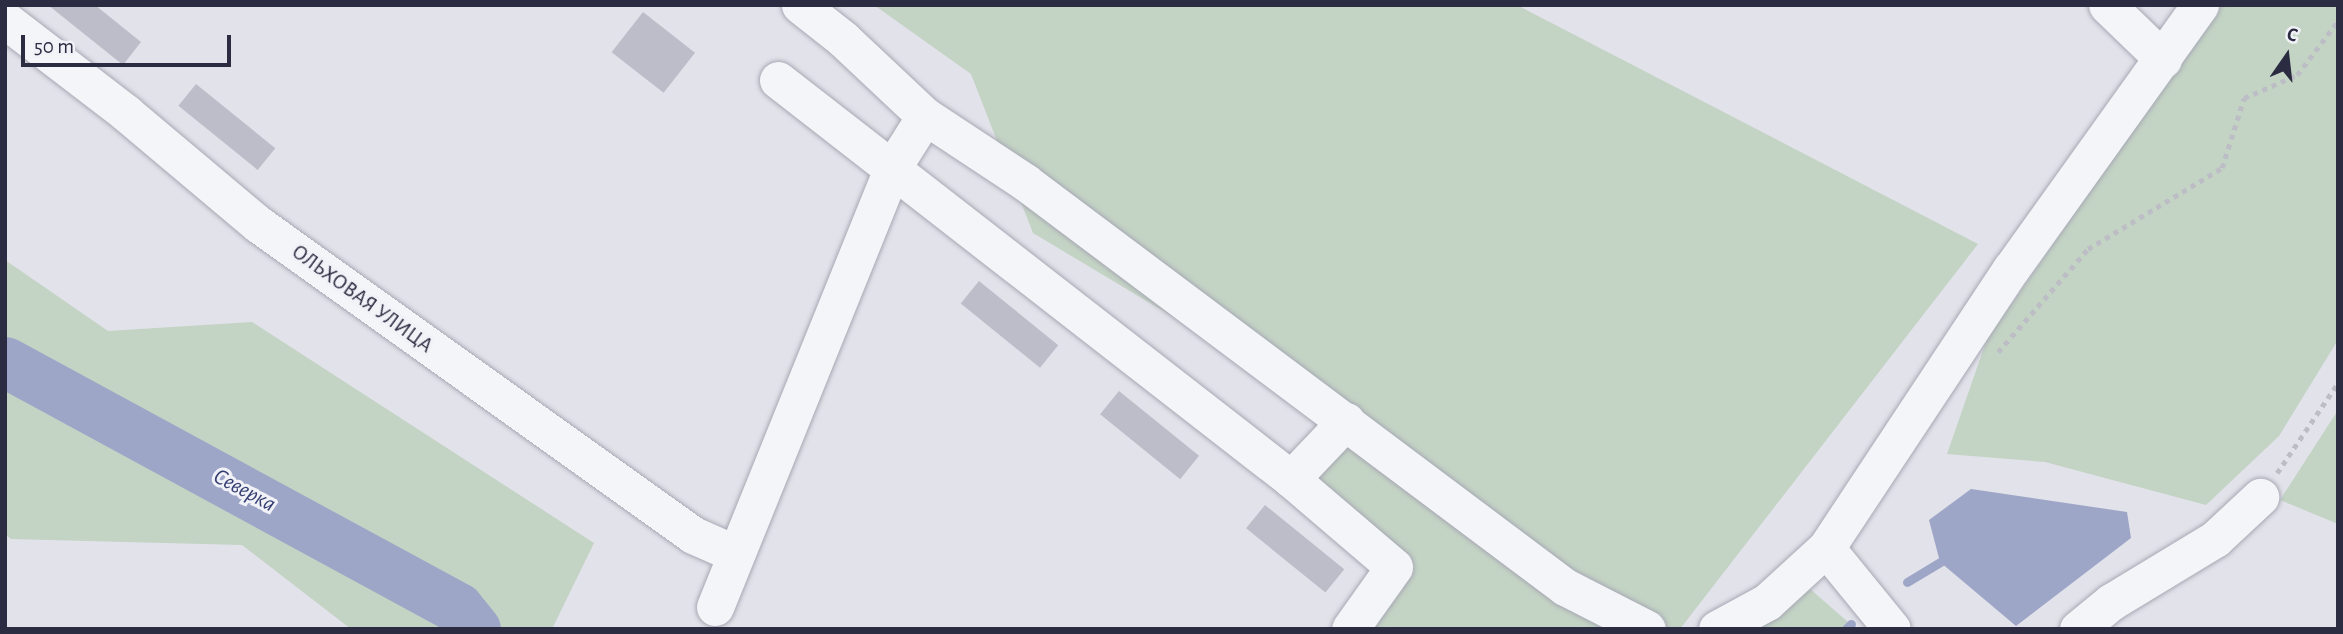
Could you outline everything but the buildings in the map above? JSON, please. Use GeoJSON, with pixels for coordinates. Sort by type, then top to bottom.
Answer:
{"type":"FeatureCollection","features":[{"type":"Feature","properties":{"kind":"street"},"geometry":{"type":"LineString","coordinates":[[800,5],[843,39],[925,116],[1025,182],[1565,587],[1647,629]]}},
{"type":"Feature","properties":{"kind":"street"},"geometry":{"type":"LineString","coordinates":[[2107,5],[2163,59]]}},
{"type":"Feature","properties":{"kind":"street"},"geometry":{"type":"LineString","coordinates":[[1717,629],[1767,602],[1826,548],[2011,270],[2200,5]]}},
{"type":"Feature","properties":{"kind":"street","name":"ОЛЬХОВАЯ УЛИЦА"},"geometry":{"type":"LineString","coordinates":[[5,20],[126,113],[258,224],[693,535],[736,554]]}},
{"type":"Feature","properties":{"kind":"street"},"geometry":{"type":"LineString","coordinates":[[778,80],[1291,479],[1394,567],[1350,629]]}},
{"type":"Feature","properties":{"kind":"street"},"geometry":{"type":"LineString","coordinates":[[715,607],[893,167],[925,116]]}},
{"type":"Feature","properties":{"kind":"street"},"geometry":{"type":"LineString","coordinates":[[1291,479],[1346,421]]}},
{"type":"Feature","properties":{"kind":"street"},"geometry":{"type":"LineString","coordinates":[[2078,629],[2111,602],[2215,539],[2260,497]]}},
{"type":"Feature","properties":{"kind":"street"},"geometry":{"type":"LineString","coordinates":[[1826,548],[1892,629]]}},
{"type":"Feature","properties":{"kind":"path"},"geometry":{"type":"LineString","coordinates":[[1989,362],[2088,249],[2222,168],[2244,98],[2297,75],[2338,20]]}},
{"type":"Feature","properties":{"kind":"path"},"geometry":{"type":"LineString","coordinates":[[2260,497],[2338,383]]}},
{"type":"Feature","properties":{"kind":"green space"},"geometry":{"type":"Polygon","coordinates":[[[874,5],[1517,5],[1978,244],[1680,629],[1356,629],[1403,566],[1302,481],[1359,428],[1033,233],[971,74],[874,5]]]}},
{"type":"Feature","properties":{"kind":"green space"},"geometry":{"type":"Polygon","coordinates":[[[2220,5],[2338,5],[2338,340],[2279,436],[2206,505],[2045,462],[1947,454],[1987,339],[2220,5]]]}},
{"type":"Feature","properties":{"kind":"green space"},"geometry":{"type":"Polygon","coordinates":[[[5,260],[108,331],[252,322],[594,543],[552,629],[351,629],[242,545],[11,539],[5,534],[5,260]]]}},
{"type":"Feature","properties":{"kind":"green space"},"geometry":{"type":"Polygon","coordinates":[[[2338,410],[2338,524],[2280,500],[2338,410]]]}},
{"type":"Feature","properties":{"kind":"green space"},"geometry":{"type":"Polygon","coordinates":[[[1809,588],[1856,629],[1735,629],[1809,588]]]}},
{"type":"Feature","properties":{"kind":"water"},"geometry":{"type":"Polygon","coordinates":[[[1971,489],[2127,512],[2131,538],[2016,626],[1940,562],[1929,520],[1971,489]]]}},
{"type":"Feature","properties":{"kind":"waterway","name":"Северка"},"geometry":{"type":"LineString","coordinates":[[5,362],[458,608],[475,629]]}},
{"type":"Feature","properties":{"kind":"waterway"},"geometry":{"type":"LineString","coordinates":[[1907,582],[1940,562]]}},
{"type":"Feature","properties":{"kind":"waterway"},"geometry":{"type":"LineString","coordinates":[[1846,629],[1851,624]]}}]}
